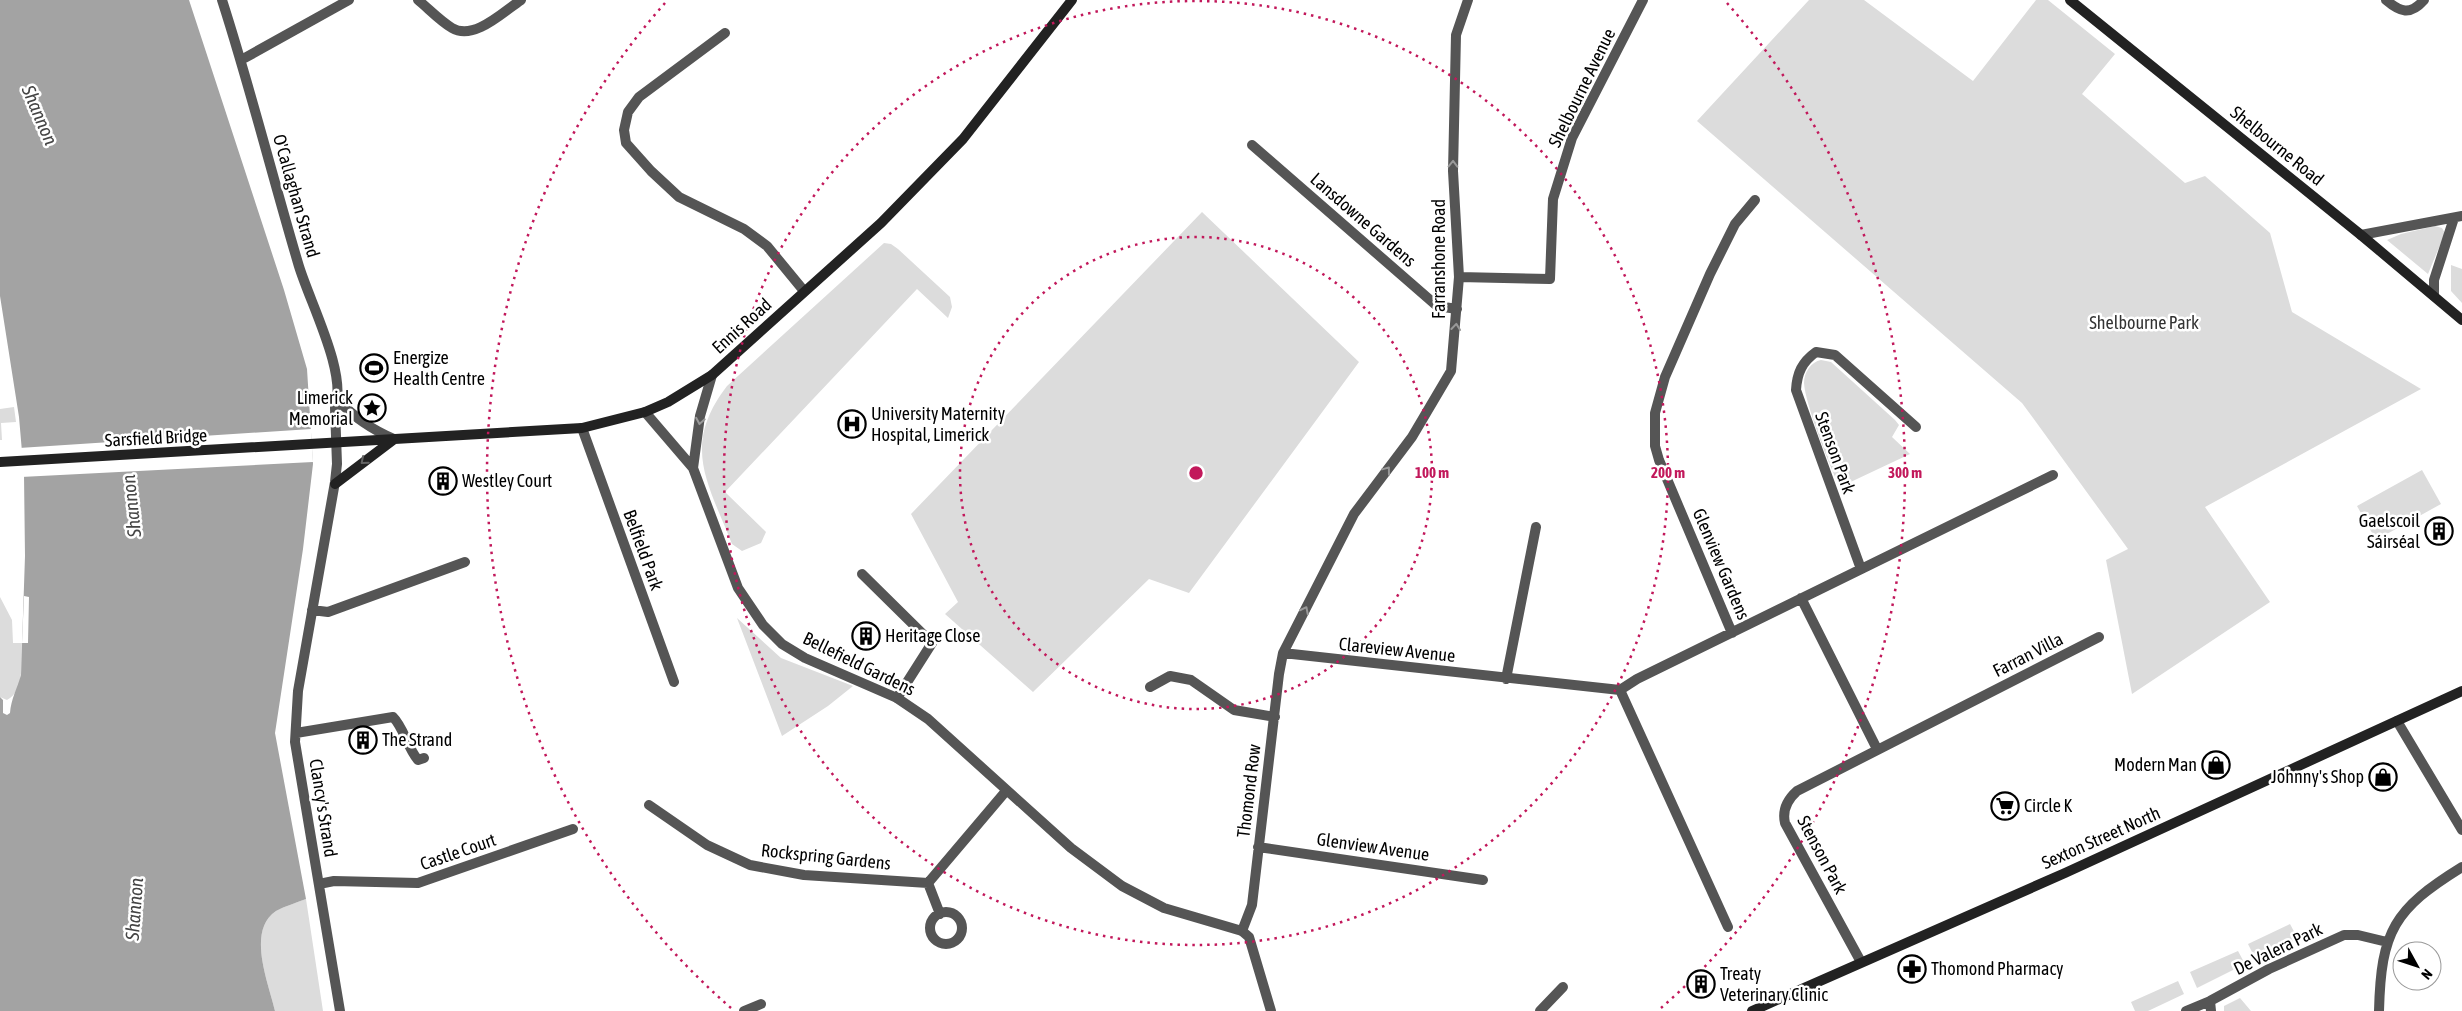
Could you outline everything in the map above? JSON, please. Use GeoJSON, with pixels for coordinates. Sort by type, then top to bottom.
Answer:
{"type":"FeatureCollection","features":[{"type":"Feature","properties":{"kind":"main road","name":"Ennis Road"},"geometry":{"type":"LineString","coordinates":[[314,444],[582,428],[645,412],[668,402],[712,375],[881,223],[963,139],[1072,0]]}},
{"type":"Feature","properties":{"kind":"main road","name":"Shelbourne Road"},"geometry":{"type":"LineString","coordinates":[[2070,0],[2361,235],[2462,320]]}},
{"type":"Feature","properties":{"kind":"main road"},"geometry":{"type":"LineString","coordinates":[[335,484],[394,439]]}},
{"type":"Feature","properties":{"kind":"main road","name":"Sarsfield Bridge"},"geometry":{"type":"LineString","coordinates":[[0,462],[314,444]]}},
{"type":"Feature","properties":{"kind":"main road","name":"Sexton Street North"},"geometry":{"type":"LineString","coordinates":[[1752,1011],[2462,691]]}},
{"type":"Feature","properties":{"kind":"street","name":"O'Callaghan Strand"},"geometry":{"type":"LineString","coordinates":[[222,0],[241,60],[298,265],[326,339],[338,400],[335,408],[337,442]]}},
{"type":"Feature","properties":{"kind":"street"},"geometry":{"type":"LineString","coordinates":[[241,60],[349,0]]}},
{"type":"Feature","properties":{"kind":"street"},"geometry":{"type":"LineString","coordinates":[[418,0],[452,28],[461,32],[472,32],[521,0]]}},
{"type":"Feature","properties":{"kind":"street","name":"Farranshone Road"},"geometry":{"type":"LineString","coordinates":[[1283,653],[1354,514],[1412,437],[1451,371],[1458,277],[1453,171],[1456,35],[1468,0]]}},
{"type":"Feature","properties":{"kind":"street","name":"Shelbourne Avenue"},"geometry":{"type":"LineString","coordinates":[[1458,277],[1550,280],[1552,199],[1569,147],[1643,0]]}},
{"type":"Feature","properties":{"kind":"street"},"geometry":{"type":"LineString","coordinates":[[2386,0],[2398,10],[2408,12],[2418,7],[2424,0]]}},
{"type":"Feature","properties":{"kind":"street"},"geometry":{"type":"LineString","coordinates":[[725,32],[639,97],[628,112],[624,130],[626,143],[651,171],[679,197],[744,228],[767,246],[804,291]]}},
{"type":"Feature","properties":{"kind":"street","name":"Lansdowne Gardens"},"geometry":{"type":"LineString","coordinates":[[1252,145],[1437,306],[1457,309]]}},
{"type":"Feature","properties":{"kind":"street","name":"Glenview Gardens"},"geometry":{"type":"LineString","coordinates":[[1620,690],[1732,633],[1659,460],[1655,446],[1655,413],[1667,372],[1710,274],[1735,224],[1755,200]]}},
{"type":"Feature","properties":{"kind":"street"},"geometry":{"type":"LineString","coordinates":[[2361,235],[2458,217]]}},
{"type":"Feature","properties":{"kind":"street"},"geometry":{"type":"LineString","coordinates":[[2434,296],[2434,280],[2458,217]]}},
{"type":"Feature","properties":{"kind":"street","name":"Stenson Park"},"geometry":{"type":"LineString","coordinates":[[1861,569],[1796,390],[1797,376],[1801,367],[1816,352],[1835,355],[1916,427]]}},
{"type":"Feature","properties":{"kind":"street"},"geometry":{"type":"LineString","coordinates":[[693,468],[700,416],[712,375]]}},
{"type":"Feature","properties":{"kind":"street"},"geometry":{"type":"LineString","coordinates":[[338,400],[357,419],[374,430],[394,439]]}},
{"type":"Feature","properties":{"kind":"street","name":"Bellefield Gardens"},"geometry":{"type":"LineString","coordinates":[[645,412],[693,468],[738,588],[762,626],[782,644],[805,658],[897,698],[928,719],[1071,848],[1122,886],[1164,908],[1242,931]]}},
{"type":"Feature","properties":{"kind":"street","name":"Belfield Park"},"geometry":{"type":"LineString","coordinates":[[582,428],[674,682]]}},
{"type":"Feature","properties":{"kind":"street","name":"Clancy's Strand"},"geometry":{"type":"LineString","coordinates":[[337,442],[335,484],[298,691],[296,734],[306,813],[340,1011]]}},
{"type":"Feature","properties":{"kind":"street"},"geometry":{"type":"LineString","coordinates":[[1732,633],[2053,475]]}},
{"type":"Feature","properties":{"kind":"street"},"geometry":{"type":"LineString","coordinates":[[1536,527],[1506,678],[1620,690],[1728,927]]}},
{"type":"Feature","properties":{"kind":"street"},"geometry":{"type":"LineString","coordinates":[[312,610],[328,612],[465,562]]}},
{"type":"Feature","properties":{"kind":"street"},"geometry":{"type":"LineString","coordinates":[[862,574],[932,643],[897,698]]}},
{"type":"Feature","properties":{"kind":"street"},"geometry":{"type":"LineString","coordinates":[[1801,598],[1878,749]]}},
{"type":"Feature","properties":{"kind":"street","name":"Farran Villa"},"geometry":{"type":"LineString","coordinates":[[1972,703],[1997,688],[2099,637]]}},
{"type":"Feature","properties":{"kind":"street","name":"Clareview Avenue"},"geometry":{"type":"LineString","coordinates":[[1283,653],[1506,678]]}},
{"type":"Feature","properties":{"kind":"street","name":"Thomond Row"},"geometry":{"type":"LineString","coordinates":[[1242,931],[1252,905],[1283,653]]}},
{"type":"Feature","properties":{"kind":"street"},"geometry":{"type":"LineString","coordinates":[[1150,687],[1170,676],[1190,680],[1234,710],[1275,717]]}},
{"type":"Feature","properties":{"kind":"street","name":"Stenson Park"},"geometry":{"type":"LineString","coordinates":[[1862,962],[1789,831],[1783,815],[1789,799],[1797,791],[1972,703]]}},
{"type":"Feature","properties":{"kind":"street"},"geometry":{"type":"LineString","coordinates":[[296,734],[404,714]]}},
{"type":"Feature","properties":{"kind":"street"},"geometry":{"type":"LineString","coordinates":[[392,717],[397,721],[410,750],[418,760],[424,758]]}},
{"type":"Feature","properties":{"kind":"street"},"geometry":{"type":"LineString","coordinates":[[2397,721],[2462,830]]}},
{"type":"Feature","properties":{"kind":"street"},"geometry":{"type":"LineString","coordinates":[[940,914],[928,883],[1006,791]]}},
{"type":"Feature","properties":{"kind":"street","name":"Rockspring Gardens"},"geometry":{"type":"LineString","coordinates":[[649,805],[707,845],[750,865],[804,875],[928,883]]}},
{"type":"Feature","properties":{"kind":"street","name":"Castle Court"},"geometry":{"type":"LineString","coordinates":[[319,884],[334,881],[418,883],[573,829]]}},
{"type":"Feature","properties":{"kind":"street","name":"Glenview Avenue"},"geometry":{"type":"LineString","coordinates":[[1258,846],[1484,880]]}},
{"type":"Feature","properties":{"kind":"street"},"geometry":{"type":"LineString","coordinates":[[2379,1011],[2382,960],[2396,923],[2416,898],[2462,867]]}},
{"type":"Feature","properties":{"kind":"street"},"geometry":{"type":"LineString","coordinates":[[1242,931],[1249,937],[1271,1011]]}},
{"type":"Feature","properties":{"kind":"street","name":"De Valera Park"},"geometry":{"type":"LineString","coordinates":[[2186,1011],[2211,1006],[2269,969],[2344,935],[2358,935],[2388,942]]}},
{"type":"Feature","properties":{"kind":"street"},"geometry":{"type":"LineString","coordinates":[[1540,1011],[1563,987]]}},
{"type":"Feature","properties":{"kind":"street"},"geometry":{"type":"LineString","coordinates":[[744,1011],[761,1004]]}},
{"type":"Feature","properties":{"kind":"green space","name":"Shelbourne Park"},"geometry":{"type":"Polygon","coordinates":[[[1809,0],[1864,0],[1973,81],[2036,0],[2048,0],[2115,54],[2082,94],[2185,183],[2205,176],[2270,233],[2292,312],[2421,389],[2205,507],[2270,602],[2132,694],[2106,560],[2128,549],[2022,403],[1697,121],[1809,0]]]}},
{"type":"Feature","properties":{"kind":"green space"},"geometry":{"type":"Polygon","coordinates":[[[1202,212],[1359,362],[1189,593],[1149,579],[1033,692],[945,614],[958,602],[911,514],[1202,212]]]}},
{"type":"Feature","properties":{"kind":"green space"},"geometry":{"type":"Polygon","coordinates":[[[2435,226],[2442,228],[2445,233],[2428,274],[2387,240],[2401,234],[2435,226]]]}},
{"type":"Feature","properties":{"kind":"green space"},"geometry":{"type":"Polygon","coordinates":[[[884,243],[891,244],[898,249],[950,297],[952,307],[948,318],[917,289],[725,492],[766,532],[761,543],[742,551],[732,544],[708,483],[703,465],[702,446],[705,427],[713,408],[727,386],[884,243]]]}},
{"type":"Feature","properties":{"kind":"green space"},"geometry":{"type":"Polygon","coordinates":[[[2451,265],[2462,269],[2462,303],[2451,291],[2451,265]]]}},
{"type":"Feature","properties":{"kind":"green space"},"geometry":{"type":"Polygon","coordinates":[[[1821,360],[1831,362],[1895,420],[1899,425],[1892,437],[1910,454],[1840,487],[1824,451],[1805,392],[1805,375],[1814,363],[1821,360]]]}},
{"type":"Feature","properties":{"kind":"green space"},"geometry":{"type":"Polygon","coordinates":[[[14,407],[16,422],[1,423],[2,440],[0,440],[0,409],[14,407]]]}},
{"type":"Feature","properties":{"kind":"green space"},"geometry":{"type":"Polygon","coordinates":[[[2422,470],[2441,504],[2376,540],[2357,506],[2422,470]]]}},
{"type":"Feature","properties":{"kind":"green space"},"geometry":{"type":"Polygon","coordinates":[[[0,597],[12,620],[13,643],[22,643],[22,667],[19,683],[13,696],[7,700],[0,697],[0,597]]]}},
{"type":"Feature","properties":{"kind":"green space"},"geometry":{"type":"Polygon","coordinates":[[[737,618],[781,658],[853,686],[828,706],[782,736],[737,618]]]}},
{"type":"Feature","properties":{"kind":"green space"},"geometry":{"type":"Polygon","coordinates":[[[306,899],[323,1011],[275,1011],[262,958],[262,931],[267,920],[276,911],[306,899]]]}},
{"type":"Feature","properties":{"kind":"green space"},"geometry":{"type":"Polygon","coordinates":[[[2290,924],[2298,939],[2256,960],[2248,944],[2290,924]]]}},
{"type":"Feature","properties":{"kind":"green space"},"geometry":{"type":"Polygon","coordinates":[[[2238,951],[2245,964],[2197,988],[2190,972],[2238,951]]]}},
{"type":"Feature","properties":{"kind":"green space"},"geometry":{"type":"Polygon","coordinates":[[[2178,981],[2184,994],[2148,1011],[2135,1011],[2131,1002],[2178,981]]]}},
{"type":"Feature","properties":{"kind":"green space"},"geometry":{"type":"Polygon","coordinates":[[[2240,998],[2251,1011],[2224,1011],[2224,1006],[2240,998]]]}},
{"type":"Feature","properties":{"kind":"water","name":"Shannon"},"geometry":{"type":"Polygon","coordinates":[[[0,0],[189,0],[284,290],[307,369],[313,464],[303,549],[275,733],[306,899],[276,911],[267,920],[262,931],[262,958],[275,1011],[0,1011],[0,697],[3,700],[3,713],[7,715],[10,713],[21,675],[25,556],[24,475],[19,417],[0,296],[0,0]]]}},
{"type":"Feature","properties":{"kind":"pier"},"geometry":{"type":"Polygon","coordinates":[[[311,429],[313,462],[21,477],[19,448],[311,429]]]}},
{"type":"Feature","properties":{"kind":"pier"},"geometry":{"type":"Polygon","coordinates":[[[24,596],[29,597],[28,643],[22,643],[24,596]]]}},
{"type":"Feature","properties":{"kind":"place","name":"Energize Health Centre"},"geometry":{"type":"Point","coordinates":[374,368]}},
{"type":"Feature","properties":{"kind":"place","name":"Limerick Memorial"},"geometry":{"type":"Point","coordinates":[372,408]}},
{"type":"Feature","properties":{"kind":"place","name":"University Maternity Hospital, Limerick"},"geometry":{"type":"Point","coordinates":[852,424]}},
{"type":"Feature","properties":{"kind":"place","name":"Westley Court"},"geometry":{"type":"Point","coordinates":[443,481]}},
{"type":"Feature","properties":{"kind":"place","name":"Gaelscoil Sáirséal"},"geometry":{"type":"Point","coordinates":[2439,531]}},
{"type":"Feature","properties":{"kind":"place","name":"Heritage Close"},"geometry":{"type":"Point","coordinates":[866,636]}},
{"type":"Feature","properties":{"kind":"place","name":"The Strand"},"geometry":{"type":"Point","coordinates":[363,740]}},
{"type":"Feature","properties":{"kind":"place","name":"Modern Man"},"geometry":{"type":"Point","coordinates":[2216,765]}},
{"type":"Feature","properties":{"kind":"place","name":"Johnny's Shop"},"geometry":{"type":"Point","coordinates":[2383,777]}},
{"type":"Feature","properties":{"kind":"place","name":"Circle K"},"geometry":{"type":"Point","coordinates":[2005,806]}},
{"type":"Feature","properties":{"kind":"place","name":"Thomond Pharmacy"},"geometry":{"type":"Point","coordinates":[1912,969]}},
{"type":"Feature","properties":{"kind":"place","name":"Treaty Veterinary Clinic"},"geometry":{"type":"Point","coordinates":[1701,984]}}]}
